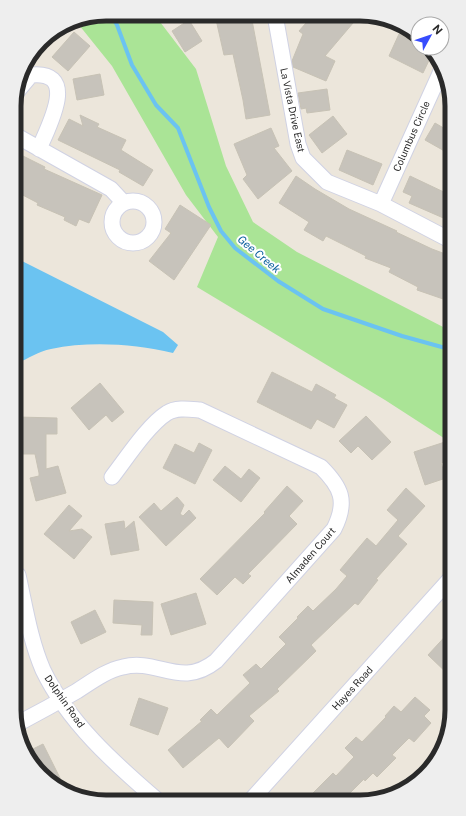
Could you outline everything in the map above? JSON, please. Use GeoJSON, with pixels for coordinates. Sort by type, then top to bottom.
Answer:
{"type":"FeatureCollection","features":[{"type":"Feature","properties":{"kind":"street","name":"La Vista Drive East"},"geometry":{"type":"LineString","coordinates":[[276,21],[298,144],[303,158],[327,182],[381,204],[445,237]]}},
{"type":"Feature","properties":{"kind":"street"},"geometry":{"type":"LineString","coordinates":[[25,83],[31,75],[42,74],[51,78],[57,85],[59,99],[39,149]]}},
{"type":"Feature","properties":{"kind":"street","name":"Columbus Circle"},"geometry":{"type":"LineString","coordinates":[[381,204],[439,76]]}},
{"type":"Feature","properties":{"kind":"street"},"geometry":{"type":"LineString","coordinates":[[21,138],[111,189],[124,202]]}},
{"type":"Feature","properties":{"kind":"street","name":"Almaden Court"},"geometry":{"type":"LineString","coordinates":[[22,721],[106,674],[124,666],[145,666],[174,673],[191,673],[208,668],[216,661],[334,528],[341,514],[341,498],[335,480],[320,467],[200,410],[184,408],[168,413],[157,421],[112,477]]}},
{"type":"Feature","properties":{"kind":"street","name":"Hayes Road"},"geometry":{"type":"LineString","coordinates":[[256,795],[445,586]]}},
{"type":"Feature","properties":{"kind":"street","name":"Dolphin Road"},"geometry":{"type":"LineString","coordinates":[[21,588],[34,645],[43,670],[61,700],[92,739],[152,795]]}},
{"type":"Feature","properties":{"kind":"green space"},"geometry":{"type":"Polygon","coordinates":[[[100,21],[159,21],[196,69],[226,166],[253,222],[297,252],[445,328],[445,439],[385,400],[197,287],[218,237],[186,195],[112,66],[79,25],[100,21]]]}},
{"type":"Feature","properties":{"kind":"water"},"geometry":{"type":"Polygon","coordinates":[[[21,261],[163,332],[178,345],[173,353],[143,347],[96,344],[42,351],[21,361],[21,261]]]}},
{"type":"Feature","properties":{"kind":"building"},"geometry":{"type":"Polygon","coordinates":[[[190,21],[202,41],[185,52],[172,31],[190,21]]]}},
{"type":"Feature","properties":{"kind":"building"},"geometry":{"type":"Polygon","coordinates":[[[216,21],[252,21],[270,115],[246,119],[233,54],[224,55],[216,21]]]}},
{"type":"Feature","properties":{"kind":"building"},"geometry":{"type":"Polygon","coordinates":[[[308,21],[355,21],[325,56],[335,61],[326,81],[293,67],[292,61],[303,34],[299,31],[308,21]]]}},
{"type":"Feature","properties":{"kind":"building"},"geometry":{"type":"Polygon","coordinates":[[[74,32],[90,46],[68,71],[52,57],[74,32]]]}},
{"type":"Feature","properties":{"kind":"building"},"geometry":{"type":"Polygon","coordinates":[[[399,34],[410,40],[410,56],[429,56],[430,58],[423,73],[389,56],[399,34]]]}},
{"type":"Feature","properties":{"kind":"building"},"geometry":{"type":"Polygon","coordinates":[[[100,74],[104,95],[77,100],[73,79],[100,74]]]}},
{"type":"Feature","properties":{"kind":"building"},"geometry":{"type":"Polygon","coordinates":[[[327,89],[330,110],[307,113],[306,108],[301,109],[298,93],[327,89]]]}},
{"type":"Feature","properties":{"kind":"building"},"geometry":{"type":"Polygon","coordinates":[[[80,115],[99,124],[97,127],[126,140],[121,150],[153,170],[143,186],[119,172],[120,170],[58,140],[69,119],[83,126],[80,115]]]}},
{"type":"Feature","properties":{"kind":"building"},"geometry":{"type":"Polygon","coordinates":[[[333,116],[347,134],[322,153],[309,135],[333,116]]]}},
{"type":"Feature","properties":{"kind":"building"},"geometry":{"type":"Polygon","coordinates":[[[435,123],[445,129],[445,151],[425,140],[435,123]]]}},
{"type":"Feature","properties":{"kind":"building"},"geometry":{"type":"Polygon","coordinates":[[[271,128],[279,146],[274,148],[292,171],[258,199],[243,179],[247,175],[234,144],[271,128]]]}},
{"type":"Feature","properties":{"kind":"building"},"geometry":{"type":"Polygon","coordinates":[[[347,150],[382,164],[373,185],[339,170],[347,150]]]}},
{"type":"Feature","properties":{"kind":"building"},"geometry":{"type":"Polygon","coordinates":[[[21,155],[45,167],[44,169],[102,195],[89,223],[79,219],[76,226],[64,220],[65,217],[37,205],[38,203],[21,194],[21,155]]]}},
{"type":"Feature","properties":{"kind":"building"},"geometry":{"type":"Polygon","coordinates":[[[296,176],[349,209],[445,254],[445,300],[417,290],[418,287],[389,272],[391,268],[365,258],[366,256],[326,236],[323,241],[304,230],[309,222],[279,203],[296,176]]]}},
{"type":"Feature","properties":{"kind":"building"},"geometry":{"type":"Polygon","coordinates":[[[410,176],[445,193],[445,219],[409,203],[412,196],[403,192],[410,176]]]}},
{"type":"Feature","properties":{"kind":"building"},"geometry":{"type":"Polygon","coordinates":[[[180,205],[211,225],[174,280],[149,261],[171,233],[165,229],[180,205]]]}},
{"type":"Feature","properties":{"kind":"building"},"geometry":{"type":"Polygon","coordinates":[[[272,372],[312,392],[316,384],[336,395],[334,398],[347,405],[334,428],[317,419],[311,429],[257,402],[272,372]]]}},
{"type":"Feature","properties":{"kind":"building"},"geometry":{"type":"Polygon","coordinates":[[[100,383],[124,412],[112,422],[106,415],[89,430],[71,408],[100,383]]]}},
{"type":"Feature","properties":{"kind":"building"},"geometry":{"type":"Polygon","coordinates":[[[366,416],[391,442],[372,460],[358,446],[351,453],[339,441],[366,416]]]}},
{"type":"Feature","properties":{"kind":"building"},"geometry":{"type":"Polygon","coordinates":[[[21,417],[57,418],[57,434],[46,434],[46,469],[58,466],[66,493],[36,501],[30,478],[39,476],[35,454],[23,454],[23,442],[21,442],[21,417]]]}},
{"type":"Feature","properties":{"kind":"building"},"geometry":{"type":"Polygon","coordinates":[[[445,442],[445,462],[441,463],[445,478],[425,485],[414,452],[445,442]]]}},
{"type":"Feature","properties":{"kind":"building"},"geometry":{"type":"Polygon","coordinates":[[[199,443],[212,450],[195,484],[163,468],[175,444],[194,453],[199,443]]]}},
{"type":"Feature","properties":{"kind":"building"},"geometry":{"type":"Polygon","coordinates":[[[225,466],[241,479],[249,469],[260,478],[241,502],[213,480],[225,466]]]}},
{"type":"Feature","properties":{"kind":"building"},"geometry":{"type":"Polygon","coordinates":[[[287,486],[303,501],[289,516],[297,524],[248,574],[251,576],[243,584],[235,577],[217,595],[200,579],[265,513],[264,512],[287,486]]]}},
{"type":"Feature","properties":{"kind":"building"},"geometry":{"type":"Polygon","coordinates":[[[406,488],[425,506],[398,536],[407,544],[376,579],[378,580],[358,605],[355,603],[311,645],[316,651],[277,689],[279,691],[249,716],[254,721],[228,748],[219,738],[183,768],[168,750],[202,721],[200,720],[211,709],[217,715],[250,683],[243,675],[256,664],[261,669],[286,644],[279,637],[298,618],[297,617],[308,606],[313,611],[336,589],[347,576],[340,570],[367,538],[376,546],[398,520],[387,510],[406,488]]]}},
{"type":"Feature","properties":{"kind":"building"},"geometry":{"type":"Polygon","coordinates":[[[177,497],[184,505],[180,514],[183,516],[189,510],[196,518],[166,546],[139,517],[154,503],[161,511],[177,497]]]}},
{"type":"Feature","properties":{"kind":"building"},"geometry":{"type":"Polygon","coordinates":[[[69,505],[82,516],[69,531],[82,529],[92,537],[74,559],[44,534],[69,505]]]}},
{"type":"Feature","properties":{"kind":"building"},"geometry":{"type":"Polygon","coordinates":[[[124,521],[125,529],[134,521],[139,550],[111,555],[105,524],[124,521]]]}},
{"type":"Feature","properties":{"kind":"building"},"geometry":{"type":"Polygon","coordinates":[[[196,593],[206,624],[171,635],[161,604],[196,593]]]}},
{"type":"Feature","properties":{"kind":"building"},"geometry":{"type":"Polygon","coordinates":[[[114,600],[153,602],[152,635],[141,635],[142,625],[113,623],[114,600]]]}},
{"type":"Feature","properties":{"kind":"building"},"geometry":{"type":"Polygon","coordinates":[[[95,610],[106,632],[81,644],[71,622],[95,610]]]}},
{"type":"Feature","properties":{"kind":"building"},"geometry":{"type":"Polygon","coordinates":[[[445,637],[445,671],[428,655],[445,637]]]}},
{"type":"Feature","properties":{"kind":"building"},"geometry":{"type":"Polygon","coordinates":[[[415,697],[430,710],[424,716],[431,723],[414,742],[409,738],[392,755],[396,758],[377,777],[373,773],[365,781],[364,779],[348,795],[311,795],[333,773],[336,776],[354,757],[345,748],[356,737],[362,742],[386,717],[385,716],[394,706],[401,712],[415,697]]]}},
{"type":"Feature","properties":{"kind":"building"},"geometry":{"type":"Polygon","coordinates":[[[139,698],[168,708],[158,735],[130,725],[139,698]]]}},
{"type":"Feature","properties":{"kind":"building"},"geometry":{"type":"Polygon","coordinates":[[[43,744],[62,783],[42,766],[31,750],[43,744]]]}},
{"type":"Feature","properties":{"kind":"waterway","name":"Gee Creek"},"geometry":{"type":"LineString","coordinates":[[114,21],[132,65],[156,105],[178,128],[209,207],[221,231],[235,248],[278,281],[323,309],[402,336],[445,348]]}}]}
